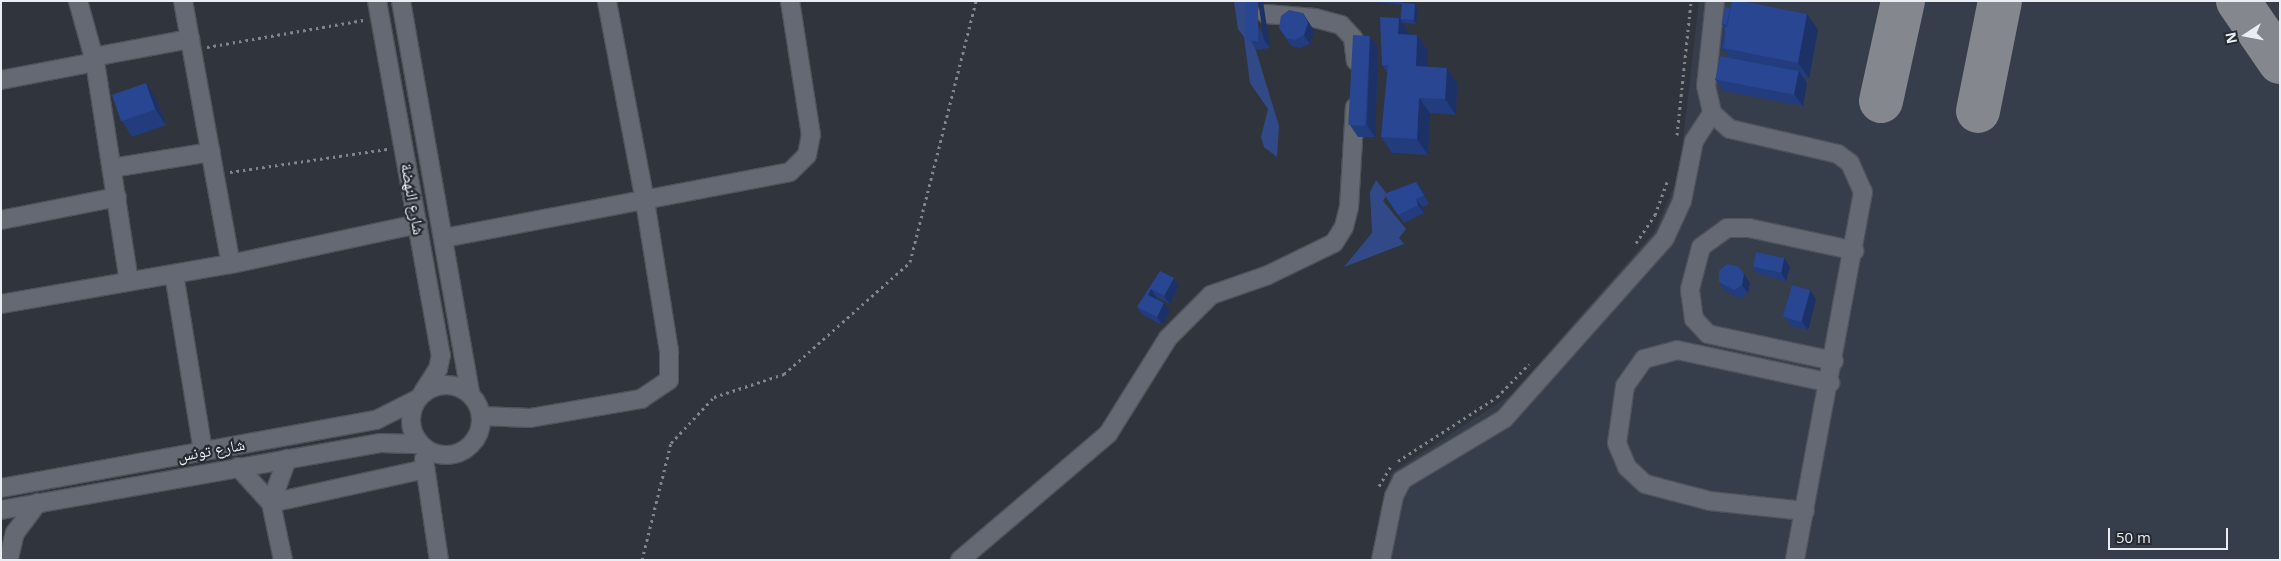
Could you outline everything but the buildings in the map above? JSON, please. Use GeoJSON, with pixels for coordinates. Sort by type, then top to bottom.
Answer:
{"type":"FeatureCollection","features":[{"type":"Feature","properties":{"kind":"street"},"geometry":{"type":"LineString","coordinates":[[78,1],[94,59],[130,281]]}},
{"type":"Feature","properties":{"kind":"street"},"geometry":{"type":"LineString","coordinates":[[183,1],[231,264]]}},
{"type":"Feature","properties":{"kind":"street"},"geometry":{"type":"LineString","coordinates":[[481,416],[530,418],[641,399],[669,380],[669,351],[645,201],[607,1]]}},
{"type":"Feature","properties":{"kind":"street"},"geometry":{"type":"LineString","coordinates":[[444,238],[779,176],[790,172],[807,155],[811,135],[808,102],[790,1]]}},
{"type":"Feature","properties":{"kind":"street"},"geometry":{"type":"LineString","coordinates":[[1715,1],[1706,86],[1712,113],[1730,129],[1823,148],[1850,163],[1863,192],[1831,383],[1795,560]]}},
{"type":"Feature","properties":{"kind":"street","name":"شارع النهضة"},"geometry":{"type":"LineString","coordinates":[[404,5],[470,394]]}},
{"type":"Feature","properties":{"kind":"street","name":"شارع النهضة"},"geometry":{"type":"LineString","coordinates":[[379,9],[441,355],[438,369],[420,396]]}},
{"type":"Feature","properties":{"kind":"street"},"geometry":{"type":"LineString","coordinates":[[960,560],[1108,434],[1168,338],[1211,295],[1268,275],[1334,243],[1344,227],[1350,199],[1356,84],[1357,50],[1353,38],[1341,25],[1315,18],[1266,14]]}},
{"type":"Feature","properties":{"kind":"street"},"geometry":{"type":"LineString","coordinates":[[1,80],[94,59],[191,44]]}},
{"type":"Feature","properties":{"kind":"street"},"geometry":{"type":"LineString","coordinates":[[1381,560],[1394,496],[1402,480],[1504,419],[1665,238],[1682,201],[1694,141],[1712,113]]}},
{"type":"Feature","properties":{"kind":"street"},"geometry":{"type":"LineString","coordinates":[[112,168],[210,152]]}},
{"type":"Feature","properties":{"kind":"street"},"geometry":{"type":"LineString","coordinates":[[1,220],[117,197]]}},
{"type":"Feature","properties":{"kind":"street"},"geometry":{"type":"LineString","coordinates":[[1,304],[231,264],[418,224]]}},
{"type":"Feature","properties":{"kind":"street"},"geometry":{"type":"LineString","coordinates":[[1834,361],[1718,338],[1700,327],[1689,299],[1701,247],[1717,232],[1738,227],[1854,251]]}},
{"type":"Feature","properties":{"kind":"street"},"geometry":{"type":"LineString","coordinates":[[174,274],[203,452]]}},
{"type":"Feature","properties":{"kind":"street"},"geometry":{"type":"LineString","coordinates":[[1805,511],[1710,501],[1657,488],[1635,476],[1617,443],[1627,380],[1636,366],[1654,353],[1677,350],[1831,383]]}},
{"type":"Feature","properties":{"kind":"street"},"geometry":{"type":"LineString","coordinates":[[1782,372],[1786,352]]}},
{"type":"Feature","properties":{"kind":"street"},"geometry":{"type":"LineString","coordinates":[[420,445],[445,456],[462,452],[474,441],[481,416],[470,394],[447,384],[420,396],[411,427],[420,445],[440,560]]}},
{"type":"Feature","properties":{"kind":"street","name":"شارع تونس"},"geometry":{"type":"LineString","coordinates":[[1,488],[376,420],[420,396]]}},
{"type":"Feature","properties":{"kind":"street","name":"شارع تونس"},"geometry":{"type":"LineString","coordinates":[[1,510],[394,441],[420,445]]}},
{"type":"Feature","properties":{"kind":"street"},"geometry":{"type":"LineString","coordinates":[[271,503],[287,459]]}},
{"type":"Feature","properties":{"kind":"street"},"geometry":{"type":"LineString","coordinates":[[238,468],[271,503],[283,560]]}},
{"type":"Feature","properties":{"kind":"street"},"geometry":{"type":"LineString","coordinates":[[271,503],[425,469]]}},
{"type":"Feature","properties":{"kind":"street"},"geometry":{"type":"LineString","coordinates":[[6,554],[15,533],[38,503]]}},
{"type":"Feature","properties":{"kind":"path"},"geometry":{"type":"LineString","coordinates":[[642,560],[671,443],[714,397],[784,374],[910,262],[976,1]]}},
{"type":"Feature","properties":{"kind":"path"},"geometry":{"type":"LineString","coordinates":[[1675,145],[1692,1]]}},
{"type":"Feature","properties":{"kind":"path"},"geometry":{"type":"LineString","coordinates":[[191,44],[379,9]]}},
{"type":"Feature","properties":{"kind":"path"},"geometry":{"type":"LineString","coordinates":[[214,174],[404,147]]}},
{"type":"Feature","properties":{"kind":"path"},"geometry":{"type":"LineString","coordinates":[[1630,250],[1655,215],[1669,174]]}},
{"type":"Feature","properties":{"kind":"path"},"geometry":{"type":"LineString","coordinates":[[1378,491],[1387,470],[1497,397],[1532,361]]}},
{"type":"Feature","properties":{"kind":"shaded area"},"geometry":{"type":"Polygon","coordinates":[[[1249,1],[1254,44],[1279,126],[1277,157],[1264,147],[1261,137],[1268,109],[1250,83],[1244,37],[1238,29],[1234,2],[1249,1]]]}},
{"type":"Feature","properties":{"kind":"shaded area"},"geometry":{"type":"Polygon","coordinates":[[[1699,1],[2280,1],[2280,560],[1372,560],[1391,473],[1512,394],[1654,232],[1679,175],[1699,1]]]}},
{"type":"Feature","properties":{"kind":"shaded area"},"geometry":{"type":"Polygon","coordinates":[[[1376,180],[1387,194],[1383,201],[1406,229],[1399,238],[1404,244],[1344,267],[1372,233],[1370,192],[1376,180]]]}},
{"type":"Feature","properties":{"kind":"taxiway"},"geometry":{"type":"LineString","coordinates":[[1881,101],[1903,1]]}},
{"type":"Feature","properties":{"kind":"taxiway"},"geometry":{"type":"LineString","coordinates":[[1978,111],[2000,1]]}},
{"type":"Feature","properties":{"kind":"taxiway"},"geometry":{"type":"LineString","coordinates":[[2238,1],[2280,62]]}}]}
